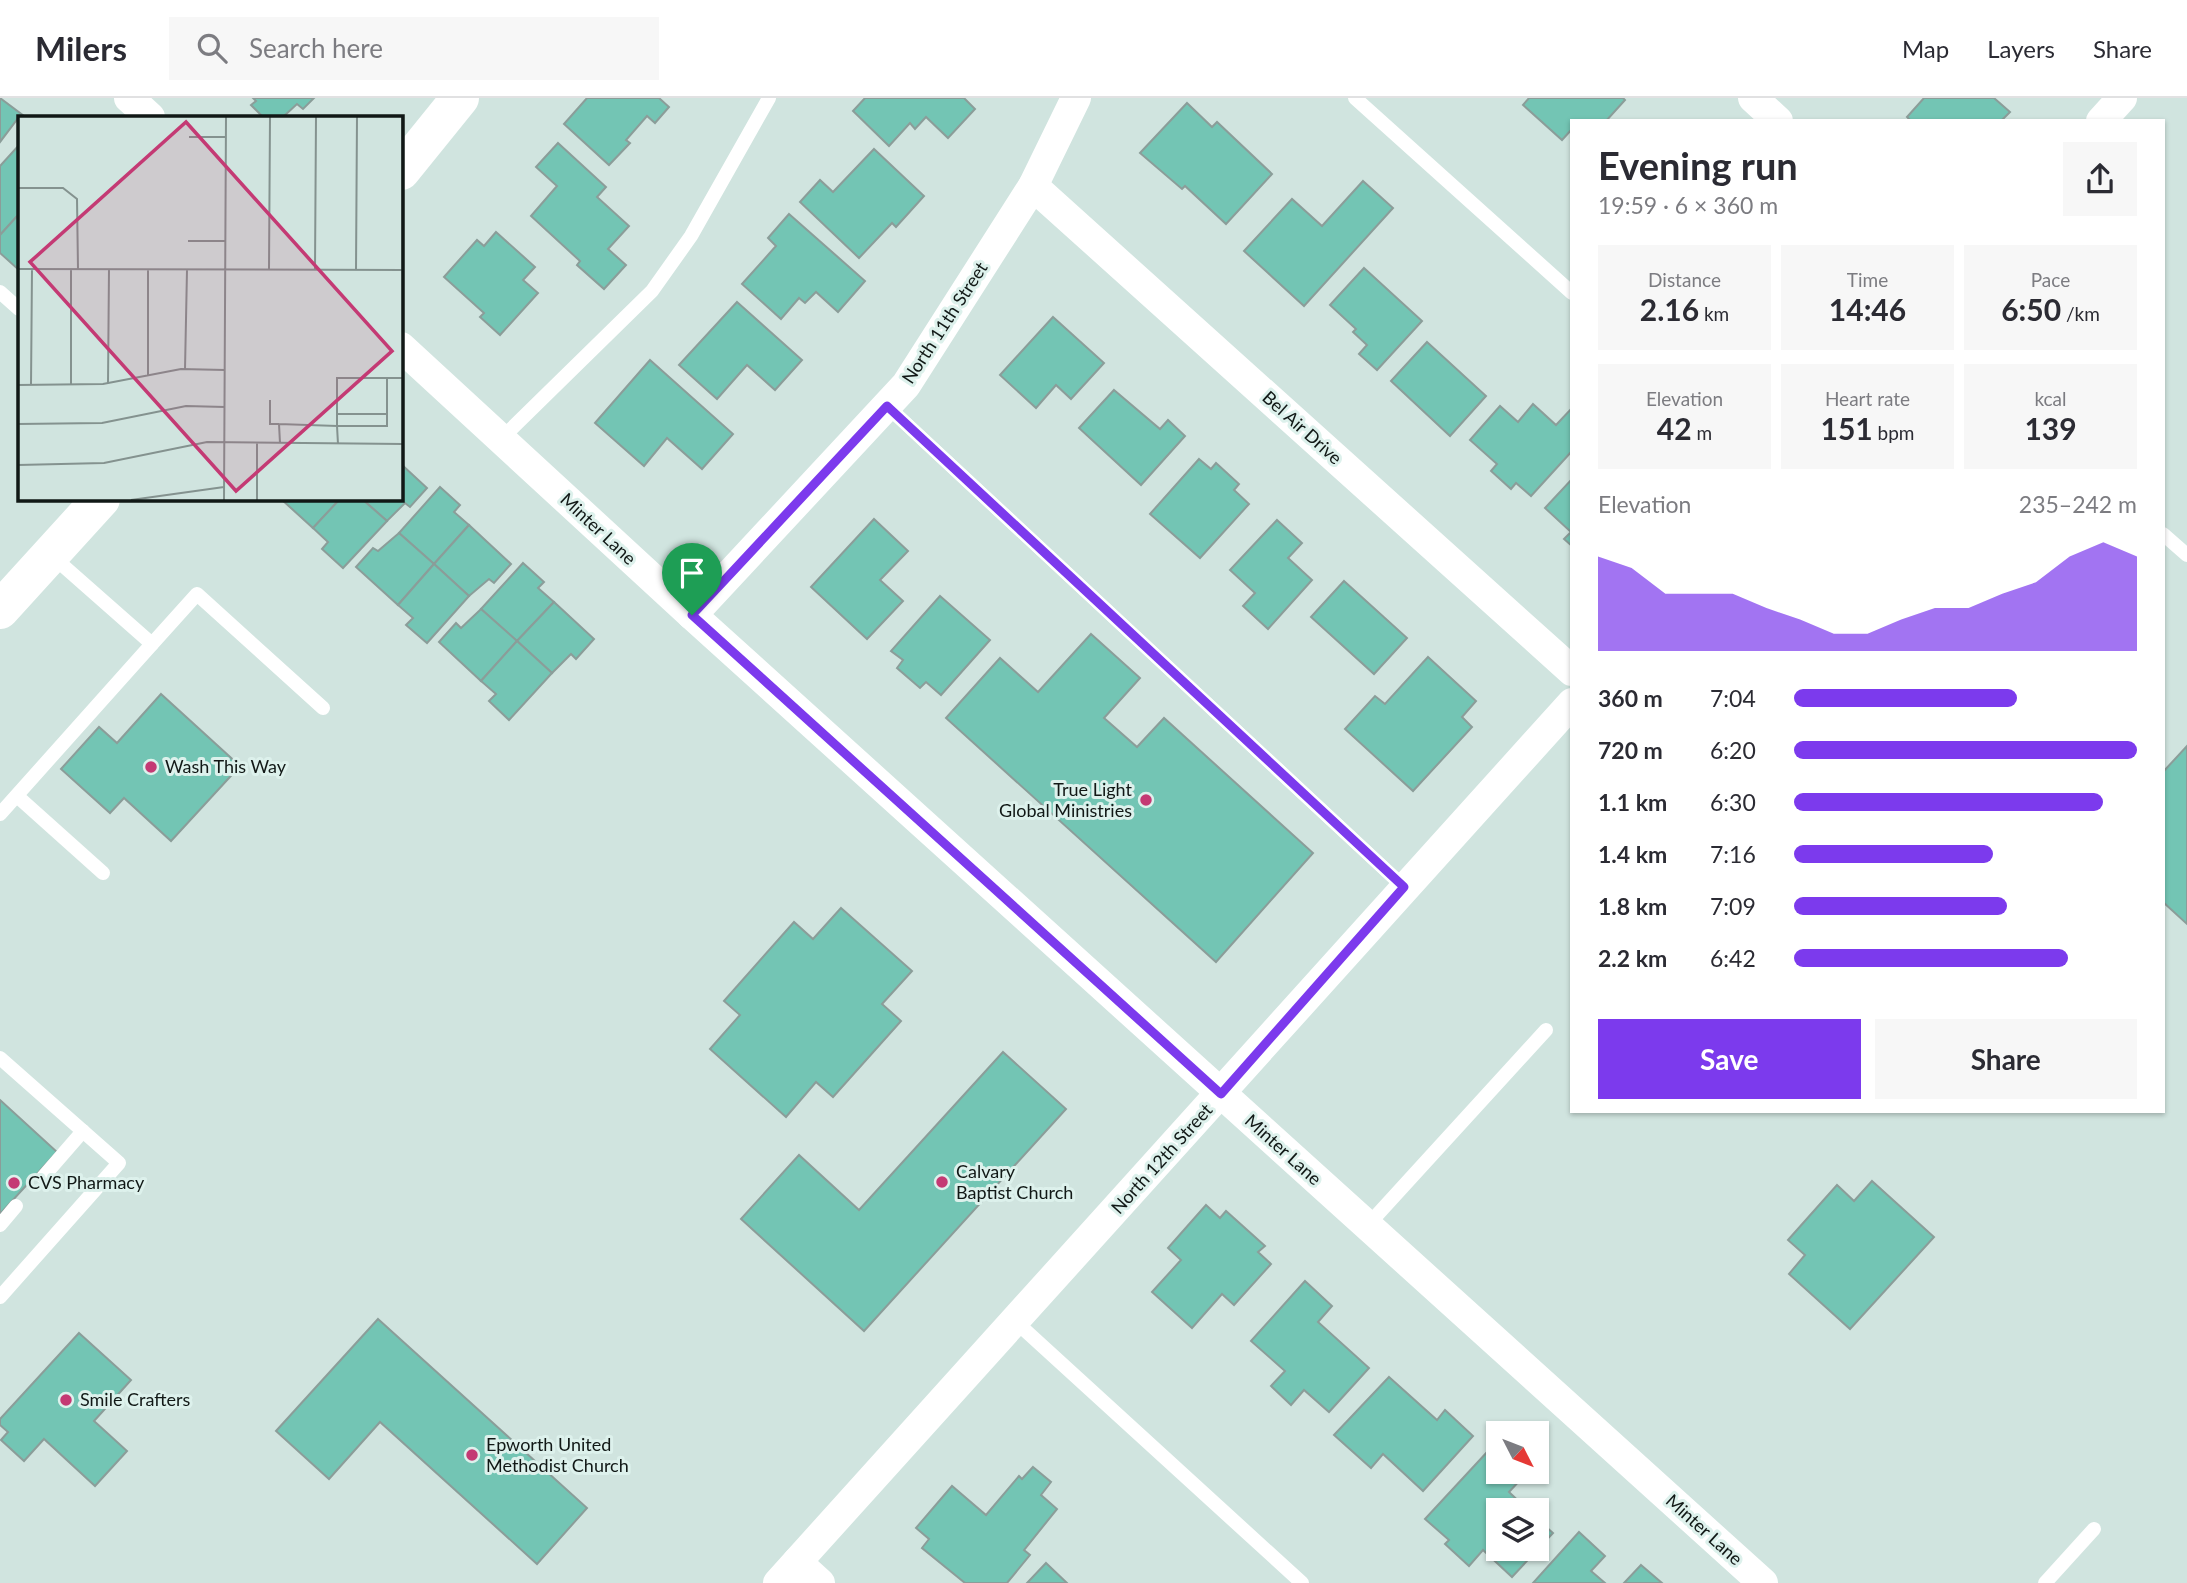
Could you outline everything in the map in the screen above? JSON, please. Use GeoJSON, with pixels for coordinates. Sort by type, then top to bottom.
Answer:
{"type":"FeatureCollection","features":[{"type":"Feature","properties":{"kind":"main road"},"geometry":{"type":"LineString","coordinates":[[402,170],[460,98]]}},
{"type":"Feature","properties":{"kind":"main road"},"geometry":{"type":"LineString","coordinates":[[0,610],[100,500]]}},
{"type":"Feature","properties":{"kind":"street"},"geometry":{"type":"LineString","coordinates":[[130,98],[149,116]]}},
{"type":"Feature","properties":{"kind":"street","name":"North 11th Street"},"geometry":{"type":"LineString","coordinates":[[692,615],[906,384],[1033,186],[1076,98]]}},
{"type":"Feature","properties":{"kind":"street"},"geometry":{"type":"LineString","coordinates":[[1752,98],[1776,119]]}},
{"type":"Feature","properties":{"kind":"street"},"geometry":{"type":"LineString","coordinates":[[2103,119],[2122,98]]}},
{"type":"Feature","properties":{"kind":"street","name":"Bel Air Drive"},"geometry":{"type":"LineString","coordinates":[[1033,186],[1570,669]]}},
{"type":"Feature","properties":{"kind":"street","name":"Minter Lane"},"geometry":{"type":"LineString","coordinates":[[402,348],[692,615],[1763,1583]]}},
{"type":"Feature","properties":{"kind":"street","name":"North 12th Street"},"geometry":{"type":"LineString","coordinates":[[788,1573],[1570,705]]}},
{"type":"Feature","properties":{"kind":"street"},"geometry":{"type":"LineString","coordinates":[[788,1573],[820,1583]]}},
{"type":"Feature","properties":{"kind":"lane"},"geometry":{"type":"LineString","coordinates":[[501,439],[653,291],[691,236],[769,98]]}},
{"type":"Feature","properties":{"kind":"lane"},"geometry":{"type":"LineString","coordinates":[[1356,98],[1570,291]]}},
{"type":"Feature","properties":{"kind":"lane"},"geometry":{"type":"LineString","coordinates":[[0,292],[18,308]]}},
{"type":"Feature","properties":{"kind":"lane"},"geometry":{"type":"LineString","coordinates":[[887,406],[1404,887]]}},
{"type":"Feature","properties":{"kind":"lane"},"geometry":{"type":"LineString","coordinates":[[2165,536],[2187,555]]}},
{"type":"Feature","properties":{"kind":"lane"},"geometry":{"type":"LineString","coordinates":[[50,555],[152,643]]}},
{"type":"Feature","properties":{"kind":"lane"},"geometry":{"type":"LineString","coordinates":[[0,814],[197,594],[323,708]]}},
{"type":"Feature","properties":{"kind":"lane"},"geometry":{"type":"LineString","coordinates":[[17,796],[103,873]]}},
{"type":"Feature","properties":{"kind":"lane"},"geometry":{"type":"LineString","coordinates":[[1367,1226],[1546,1030]]}},
{"type":"Feature","properties":{"kind":"lane"},"geometry":{"type":"LineString","coordinates":[[0,1058],[118,1163],[0,1297]]}},
{"type":"Feature","properties":{"kind":"lane"},"geometry":{"type":"LineString","coordinates":[[43,1177],[83,1131]]}},
{"type":"Feature","properties":{"kind":"lane"},"geometry":{"type":"LineString","coordinates":[[0,1226],[16,1206]]}},
{"type":"Feature","properties":{"kind":"lane"},"geometry":{"type":"LineString","coordinates":[[1015,1321],[1303,1583]]}},
{"type":"Feature","properties":{"kind":"lane"},"geometry":{"type":"LineString","coordinates":[[2045,1583],[2094,1529]]}},
{"type":"Feature","properties":{"kind":"building"},"geometry":{"type":"Polygon","coordinates":[[[0,98],[24,116],[18,116],[0,142],[0,98]]]}},
{"type":"Feature","properties":{"kind":"building"},"geometry":{"type":"Polygon","coordinates":[[[253,98],[314,98],[303,109],[297,104],[284,116],[262,116],[251,105],[256,101],[253,98]]]}},
{"type":"Feature","properties":{"kind":"building"},"geometry":{"type":"Polygon","coordinates":[[[587,98],[659,98],[669,107],[655,123],[647,116],[626,140],[630,143],[609,165],[564,124],[587,98]]]}},
{"type":"Feature","properties":{"kind":"building"},"geometry":{"type":"Polygon","coordinates":[[[865,98],[964,98],[975,109],[948,138],[926,117],[915,129],[910,123],[889,146],[853,111],[865,98]]]}},
{"type":"Feature","properties":{"kind":"building"},"geometry":{"type":"Polygon","coordinates":[[[1529,98],[1625,100],[1608,119],[1570,119],[1570,131],[1562,140],[1523,105],[1529,98]]]}},
{"type":"Feature","properties":{"kind":"building"},"geometry":{"type":"Polygon","coordinates":[[[1924,98],[1994,98],[2010,112],[2003,119],[1907,117],[1924,98]]]}},
{"type":"Feature","properties":{"kind":"building"},"geometry":{"type":"Polygon","coordinates":[[[1187,103],[1212,127],[1217,122],[1272,174],[1226,224],[1185,186],[1182,189],[1140,153],[1187,103]]]}},
{"type":"Feature","properties":{"kind":"building"},"geometry":{"type":"Polygon","coordinates":[[[558,143],[606,187],[597,197],[629,226],[608,249],[626,265],[604,289],[577,265],[580,261],[531,216],[557,186],[536,167],[558,143]]]}},
{"type":"Feature","properties":{"kind":"building"},"geometry":{"type":"Polygon","coordinates":[[[18,146],[18,215],[0,235],[0,166],[18,146]]]}},
{"type":"Feature","properties":{"kind":"building"},"geometry":{"type":"Polygon","coordinates":[[[874,149],[924,196],[896,227],[892,223],[859,258],[800,202],[820,180],[833,192],[874,149]]]}},
{"type":"Feature","properties":{"kind":"building"},"geometry":{"type":"Polygon","coordinates":[[[1363,181],[1393,208],[1304,306],[1244,251],[1292,199],[1322,226],[1363,181]]]}},
{"type":"Feature","properties":{"kind":"building"},"geometry":{"type":"Polygon","coordinates":[[[789,214],[865,281],[838,312],[816,292],[805,303],[799,298],[781,319],[742,284],[776,246],[768,238],[789,214]]]}},
{"type":"Feature","properties":{"kind":"building"},"geometry":{"type":"Polygon","coordinates":[[[18,215],[18,269],[0,253],[0,235],[18,215]]]}},
{"type":"Feature","properties":{"kind":"building"},"geometry":{"type":"Polygon","coordinates":[[[496,232],[535,267],[523,280],[538,293],[500,335],[480,317],[484,313],[444,277],[477,240],[484,246],[496,232]]]}},
{"type":"Feature","properties":{"kind":"building"},"geometry":{"type":"Polygon","coordinates":[[[1364,268],[1422,321],[1377,370],[1359,354],[1367,345],[1353,332],[1356,329],[1330,305],[1364,268]]]}},
{"type":"Feature","properties":{"kind":"building"},"geometry":{"type":"Polygon","coordinates":[[[737,302],[802,360],[775,390],[747,365],[717,399],[679,365],[737,302]]]}},
{"type":"Feature","properties":{"kind":"building"},"geometry":{"type":"Polygon","coordinates":[[[1053,317],[1104,363],[1071,399],[1056,385],[1036,408],[1000,375],[1053,317]]]}},
{"type":"Feature","properties":{"kind":"building"},"geometry":{"type":"Polygon","coordinates":[[[1427,342],[1486,396],[1450,436],[1391,381],[1427,342]]]}},
{"type":"Feature","properties":{"kind":"building"},"geometry":{"type":"Polygon","coordinates":[[[650,360],[733,434],[702,469],[667,438],[644,466],[595,423],[650,360]]]}},
{"type":"Feature","properties":{"kind":"building"},"geometry":{"type":"Polygon","coordinates":[[[1114,390],[1160,429],[1168,420],[1185,436],[1141,485],[1079,428],[1114,390]]]}},
{"type":"Feature","properties":{"kind":"building"},"geometry":{"type":"Polygon","coordinates":[[[1533,404],[1556,425],[1570,410],[1570,453],[1531,496],[1516,483],[1511,489],[1491,471],[1497,464],[1470,440],[1500,406],[1518,422],[1533,404]]]}},
{"type":"Feature","properties":{"kind":"building"},"geometry":{"type":"Polygon","coordinates":[[[1199,459],[1211,469],[1216,463],[1239,484],[1234,490],[1249,504],[1200,558],[1150,514],[1199,459]]]}},
{"type":"Feature","properties":{"kind":"building"},"geometry":{"type":"Polygon","coordinates":[[[402,465],[427,488],[410,507],[405,503],[387,521],[363,500],[402,500],[402,465]]]}},
{"type":"Feature","properties":{"kind":"building"},"geometry":{"type":"Polygon","coordinates":[[[1570,481],[1570,531],[1545,508],[1570,481]]]}},
{"type":"Feature","properties":{"kind":"building"},"geometry":{"type":"Polygon","coordinates":[[[440,487],[460,505],[454,512],[469,525],[434,564],[399,533],[440,487]]]}},
{"type":"Feature","properties":{"kind":"building"},"geometry":{"type":"Polygon","coordinates":[[[282,500],[339,500],[313,528],[282,500]]]}},
{"type":"Feature","properties":{"kind":"building"},"geometry":{"type":"Polygon","coordinates":[[[339,500],[363,500],[387,521],[343,568],[322,549],[328,542],[313,528],[339,500]]]}},
{"type":"Feature","properties":{"kind":"building"},"geometry":{"type":"Polygon","coordinates":[[[874,519],[908,551],[880,580],[903,601],[867,639],[811,587],[874,519]]]}},
{"type":"Feature","properties":{"kind":"building"},"geometry":{"type":"Polygon","coordinates":[[[1277,520],[1302,543],[1288,558],[1312,580],[1268,629],[1243,606],[1255,593],[1230,570],[1277,520]]]}},
{"type":"Feature","properties":{"kind":"building"},"geometry":{"type":"Polygon","coordinates":[[[469,525],[511,564],[494,583],[489,579],[469,596],[434,564],[469,525]]]}},
{"type":"Feature","properties":{"kind":"building"},"geometry":{"type":"Polygon","coordinates":[[[399,533],[434,564],[398,605],[356,567],[373,548],[378,551],[399,533]]]}},
{"type":"Feature","properties":{"kind":"building"},"geometry":{"type":"Polygon","coordinates":[[[1570,533],[1570,544],[1564,539],[1570,533]]]}},
{"type":"Feature","properties":{"kind":"building"},"geometry":{"type":"Polygon","coordinates":[[[523,563],[544,582],[538,588],[554,602],[517,641],[481,609],[523,563]]]}},
{"type":"Feature","properties":{"kind":"building"},"geometry":{"type":"Polygon","coordinates":[[[434,564],[469,596],[427,643],[406,625],[413,618],[398,605],[434,564]]]}},
{"type":"Feature","properties":{"kind":"building"},"geometry":{"type":"Polygon","coordinates":[[[1344,581],[1407,638],[1374,674],[1311,617],[1344,581]]]}},
{"type":"Feature","properties":{"kind":"building"},"geometry":{"type":"Polygon","coordinates":[[[940,596],[990,640],[941,695],[926,682],[920,688],[897,668],[903,660],[891,651],[940,596]]]}},
{"type":"Feature","properties":{"kind":"building"},"geometry":{"type":"Polygon","coordinates":[[[554,602],[594,639],[576,659],[571,654],[552,673],[517,641],[554,602]]]}},
{"type":"Feature","properties":{"kind":"building"},"geometry":{"type":"Polygon","coordinates":[[[481,609],[517,641],[481,681],[439,642],[456,623],[461,628],[481,609]]]}},
{"type":"Feature","properties":{"kind":"building","name":"True Light Global Ministries"},"geometry":{"type":"Polygon","coordinates":[[[1091,634],[1140,678],[1104,718],[1137,747],[1164,718],[1313,853],[1216,962],[946,718],[1000,658],[1038,692],[1091,634]]]}},
{"type":"Feature","properties":{"kind":"building"},"geometry":{"type":"Polygon","coordinates":[[[517,641],[552,673],[509,720],[489,701],[496,694],[481,681],[517,641]]]}},
{"type":"Feature","properties":{"kind":"building"},"geometry":{"type":"Polygon","coordinates":[[[1428,657],[1476,701],[1462,717],[1472,727],[1413,791],[1345,729],[1375,696],[1385,704],[1428,657]]]}},
{"type":"Feature","properties":{"kind":"building","name":"Wash This Way"},"geometry":{"type":"Polygon","coordinates":[[[161,694],[240,766],[171,841],[124,798],[110,813],[61,769],[99,727],[117,743],[161,694]]]}},
{"type":"Feature","properties":{"kind":"building"},"geometry":{"type":"Polygon","coordinates":[[[2187,746],[2187,924],[2165,904],[2165,770],[2187,746]]]}},
{"type":"Feature","properties":{"kind":"building"},"geometry":{"type":"Polygon","coordinates":[[[841,908],[912,971],[882,1004],[901,1021],[833,1097],[816,1082],[786,1117],[710,1049],[740,1015],[724,1001],[794,922],[813,939],[841,908]]]}},
{"type":"Feature","properties":{"kind":"building","name":"Calvary Baptist Church"},"geometry":{"type":"Polygon","coordinates":[[[1003,1052],[1066,1109],[864,1331],[741,1219],[799,1155],[859,1210],[1003,1052]]]}},
{"type":"Feature","properties":{"kind":"building","name":"CVS Pharmacy"},"geometry":{"type":"Polygon","coordinates":[[[0,1100],[57,1152],[0,1214],[0,1100]]]}},
{"type":"Feature","properties":{"kind":"building"},"geometry":{"type":"Polygon","coordinates":[[[1872,1181],[1934,1237],[1850,1329],[1789,1274],[1805,1255],[1788,1240],[1837,1185],[1854,1201],[1872,1181]]]}},
{"type":"Feature","properties":{"kind":"building"},"geometry":{"type":"Polygon","coordinates":[[[1206,1205],[1220,1218],[1226,1211],[1265,1246],[1258,1252],[1271,1264],[1234,1305],[1222,1294],[1192,1328],[1152,1292],[1181,1260],[1168,1248],[1206,1205]]]}},
{"type":"Feature","properties":{"kind":"building"},"geometry":{"type":"Polygon","coordinates":[[[1305,1281],[1332,1306],[1318,1322],[1369,1368],[1329,1412],[1304,1390],[1291,1405],[1271,1386],[1285,1371],[1251,1341],[1305,1281]]]}},
{"type":"Feature","properties":{"kind":"building","name":"Epworth United Methodist Church"},"geometry":{"type":"Polygon","coordinates":[[[378,1319],[587,1508],[537,1564],[380,1422],[329,1479],[276,1431],[378,1319]]]}},
{"type":"Feature","properties":{"kind":"building","name":"Smile Crafters"},"geometry":{"type":"Polygon","coordinates":[[[79,1333],[131,1380],[94,1421],[127,1451],[95,1486],[44,1439],[24,1461],[1,1440],[8,1432],[0,1425],[0,1419],[79,1333]]]}},
{"type":"Feature","properties":{"kind":"building"},"geometry":{"type":"Polygon","coordinates":[[[1389,1377],[1437,1420],[1445,1410],[1473,1436],[1423,1491],[1383,1454],[1371,1468],[1334,1435],[1389,1377]]]}},
{"type":"Feature","properties":{"kind":"building"},"geometry":{"type":"Polygon","coordinates":[[[1486,1453],[1486,1484],[1516,1484],[1509,1492],[1515,1498],[1486,1498],[1486,1553],[1483,1550],[1469,1566],[1445,1544],[1449,1540],[1425,1519],[1486,1453]]]}},
{"type":"Feature","properties":{"kind":"building"},"geometry":{"type":"Polygon","coordinates":[[[1033,1467],[1051,1482],[1041,1495],[1057,1509],[1024,1550],[1030,1555],[1007,1583],[965,1583],[922,1548],[929,1539],[916,1528],[952,1486],[986,1515],[1019,1476],[1022,1479],[1033,1467]]]}},
{"type":"Feature","properties":{"kind":"building"},"geometry":{"type":"Polygon","coordinates":[[[1579,1532],[1605,1556],[1591,1571],[1605,1583],[1533,1583],[1579,1532]]]}},
{"type":"Feature","properties":{"kind":"building"},"geometry":{"type":"Polygon","coordinates":[[[1495,1561],[1527,1561],[1512,1577],[1495,1561]]]}},
{"type":"Feature","properties":{"kind":"building"},"geometry":{"type":"Polygon","coordinates":[[[1046,1563],[1067,1583],[1027,1583],[1046,1563]]]}},
{"type":"Feature","properties":{"kind":"building"},"geometry":{"type":"Polygon","coordinates":[[[1641,1565],[1662,1583],[1624,1583],[1641,1565]]]}},
{"type":"Feature","properties":{"kind":"place","name":"Wash This Way"},"geometry":{"type":"Point","coordinates":[151,767]}},
{"type":"Feature","properties":{"kind":"place","name":"True Light Global Ministries"},"geometry":{"type":"Point","coordinates":[1146,800]}},
{"type":"Feature","properties":{"kind":"place","name":"Calvary Baptist Church"},"geometry":{"type":"Point","coordinates":[942,1182]}},
{"type":"Feature","properties":{"kind":"place","name":"CVS Pharmacy"},"geometry":{"type":"Point","coordinates":[14,1183]}},
{"type":"Feature","properties":{"kind":"place","name":"Smile Crafters"},"geometry":{"type":"Point","coordinates":[66,1400]}},
{"type":"Feature","properties":{"kind":"place","name":"Epworth United Methodist Church"},"geometry":{"type":"Point","coordinates":[472,1455]}},
{"type":"Feature","properties":{"kind":"route"},"geometry":{"type":"LineString","coordinates":[[887,406],[1404,887],[1221,1094],[692,615],[887,406]]}}]}
